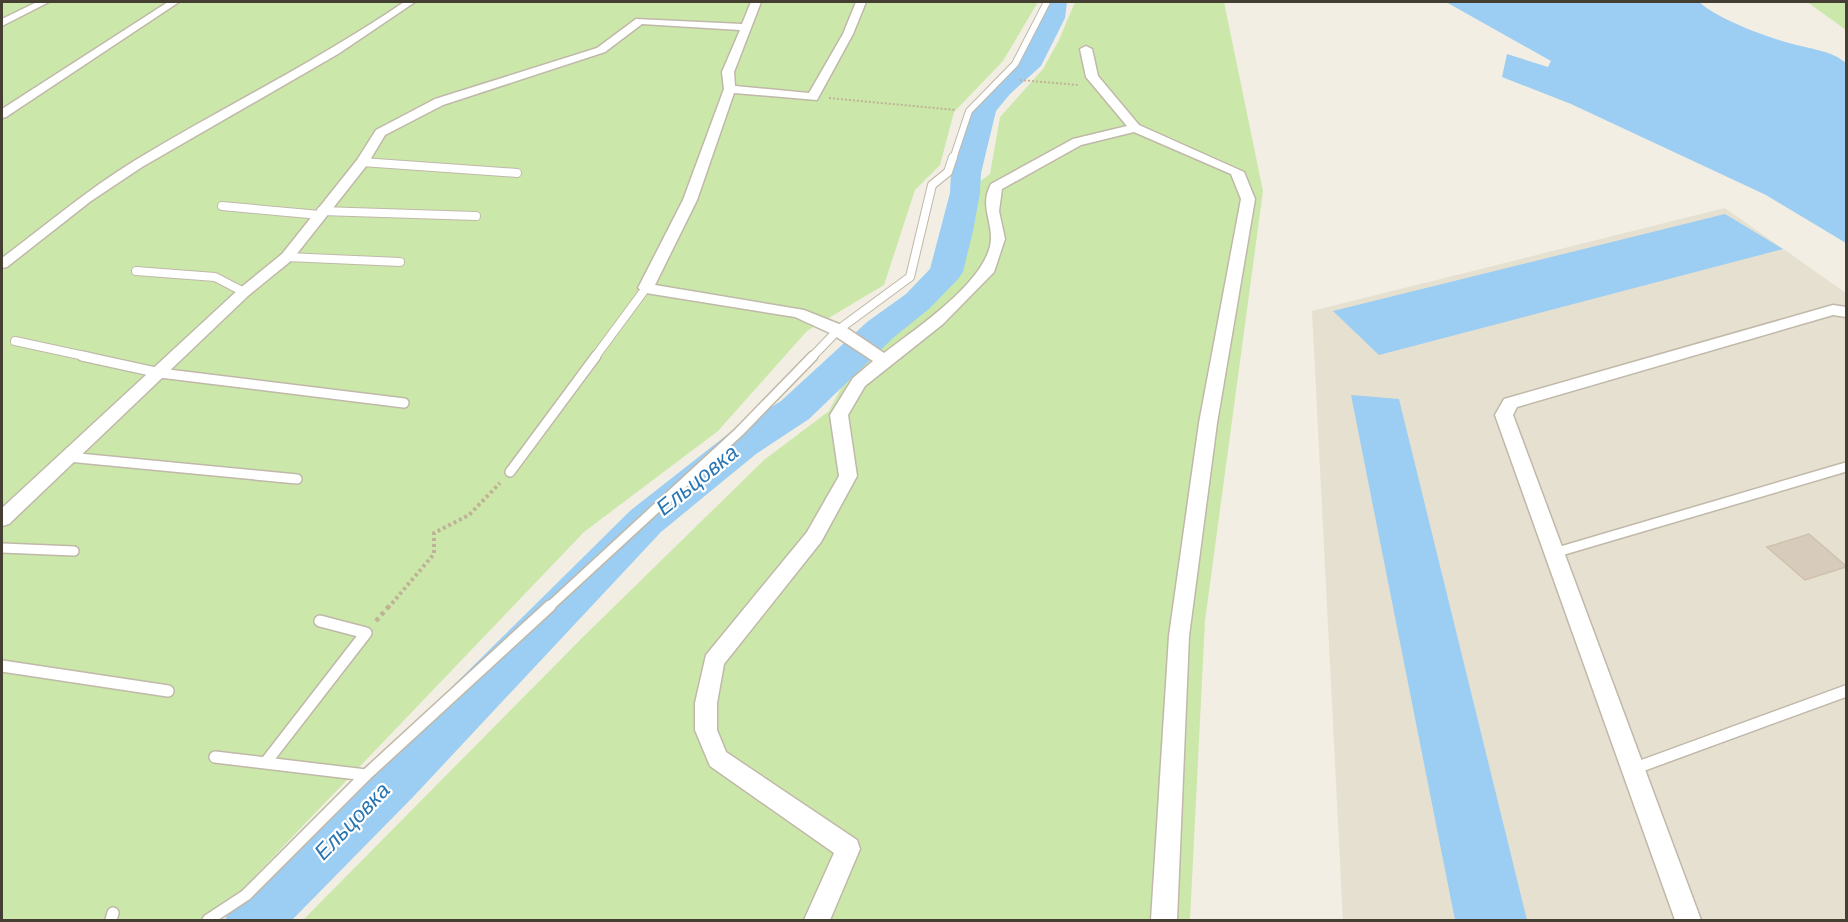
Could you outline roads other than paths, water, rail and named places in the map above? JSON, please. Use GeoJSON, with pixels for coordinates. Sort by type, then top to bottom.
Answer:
{"type":"FeatureCollection","features":[{"type":"Feature","properties":{"kind":"street"},"geometry":{"type":"LineString","coordinates":[[2,23],[44,2]]}},
{"type":"Feature","properties":{"kind":"street"},"geometry":{"type":"LineString","coordinates":[[2,114],[174,2]]}},
{"type":"Feature","properties":{"kind":"street"},"geometry":{"type":"LineString","coordinates":[[2,264],[99,189],[356,38],[410,2]]}},
{"type":"Feature","properties":{"kind":"street"},"geometry":{"type":"LineString","coordinates":[[756,2],[728,72],[730,89],[690,200],[646,288],[799,313],[838,330],[884,361]]}},
{"type":"Feature","properties":{"kind":"street"},"geometry":{"type":"LineString","coordinates":[[730,89],[813,97],[848,34],[861,2]]}},
{"type":"Feature","properties":{"kind":"street"},"geometry":{"type":"LineString","coordinates":[[2,519],[244,292],[287,257],[362,162],[380,133],[439,102],[601,50],[640,21],[747,27]]}},
{"type":"Feature","properties":{"kind":"street"},"geometry":{"type":"LineString","coordinates":[[1086,49],[1092,77],[1135,128],[1237,172],[1248,199],[1208,423],[1179,636],[1164,921]]}},
{"type":"Feature","properties":{"kind":"street"},"geometry":{"type":"LineString","coordinates":[[817,921],[848,849],[718,759],[706,729],[706,703],[714,661],[814,537],[848,476],[839,415],[859,382],[938,321],[987,273],[998,239],[992,211],[996,187],[1077,142],[1135,128]]}},
{"type":"Feature","properties":{"kind":"street"},"geometry":{"type":"LineString","coordinates":[[1688,921],[1504,415],[1510,403],[1833,310],[1846,312]]}},
{"type":"Feature","properties":{"kind":"lane"},"geometry":{"type":"LineString","coordinates":[[208,921],[246,895],[366,775],[739,432],[838,330],[910,277],[932,185],[948,172],[969,111],[1015,64],[1047,2]]}},
{"type":"Feature","properties":{"kind":"lane"},"geometry":{"type":"LineString","coordinates":[[362,162],[517,173]]}},
{"type":"Feature","properties":{"kind":"lane"},"geometry":{"type":"LineString","coordinates":[[222,206],[321,213],[476,216]]}},
{"type":"Feature","properties":{"kind":"lane"},"geometry":{"type":"LineString","coordinates":[[287,257],[400,262]]}},
{"type":"Feature","properties":{"kind":"lane"},"geometry":{"type":"LineString","coordinates":[[136,271],[215,276],[244,292]]}},
{"type":"Feature","properties":{"kind":"lane"},"geometry":{"type":"LineString","coordinates":[[510,472],[646,288]]}},
{"type":"Feature","properties":{"kind":"lane"},"geometry":{"type":"LineString","coordinates":[[15,341],[160,373],[404,403]]}},
{"type":"Feature","properties":{"kind":"lane"},"geometry":{"type":"LineString","coordinates":[[68,457],[297,480]]}},
{"type":"Feature","properties":{"kind":"lane"},"geometry":{"type":"LineString","coordinates":[[1554,553],[1846,467]]}},
{"type":"Feature","properties":{"kind":"lane"},"geometry":{"type":"LineString","coordinates":[[2,548],[74,551]]}},
{"type":"Feature","properties":{"kind":"lane"},"geometry":{"type":"LineString","coordinates":[[266,762],[366,633],[320,621]]}},
{"type":"Feature","properties":{"kind":"lane"},"geometry":{"type":"LineString","coordinates":[[2,666],[168,691]]}},
{"type":"Feature","properties":{"kind":"lane"},"geometry":{"type":"LineString","coordinates":[[1633,769],[1846,690]]}},
{"type":"Feature","properties":{"kind":"lane"},"geometry":{"type":"LineString","coordinates":[[215,757],[366,775]]}},
{"type":"Feature","properties":{"kind":"water"},"geometry":{"type":"Polygon","coordinates":[[[1446,2],[1699,2],[1729,21],[1840,59],[1846,63],[1846,243],[1766,195],[1571,104],[1502,77],[1507,54],[1548,67],[1551,61],[1446,2]]]}},
{"type":"Feature","properties":{"kind":"water"},"geometry":{"type":"Polygon","coordinates":[[[1725,214],[1783,249],[1379,355],[1333,311],[1725,214]]]}},
{"type":"Feature","properties":{"kind":"water"},"geometry":{"type":"Polygon","coordinates":[[[1351,395],[1399,399],[1527,920],[1455,920],[1351,395]]]}},
{"type":"Feature","properties":{"kind":"waterway","name":"Ельцовка"},"geometry":{"type":"LineString","coordinates":[[254,920],[646,521],[742,444],[795,410],[880,330],[918,301],[946,272],[965,193],[966,173],[983,110],[1001,88],[1028,66],[1053,18],[1056,2]]}}]}
